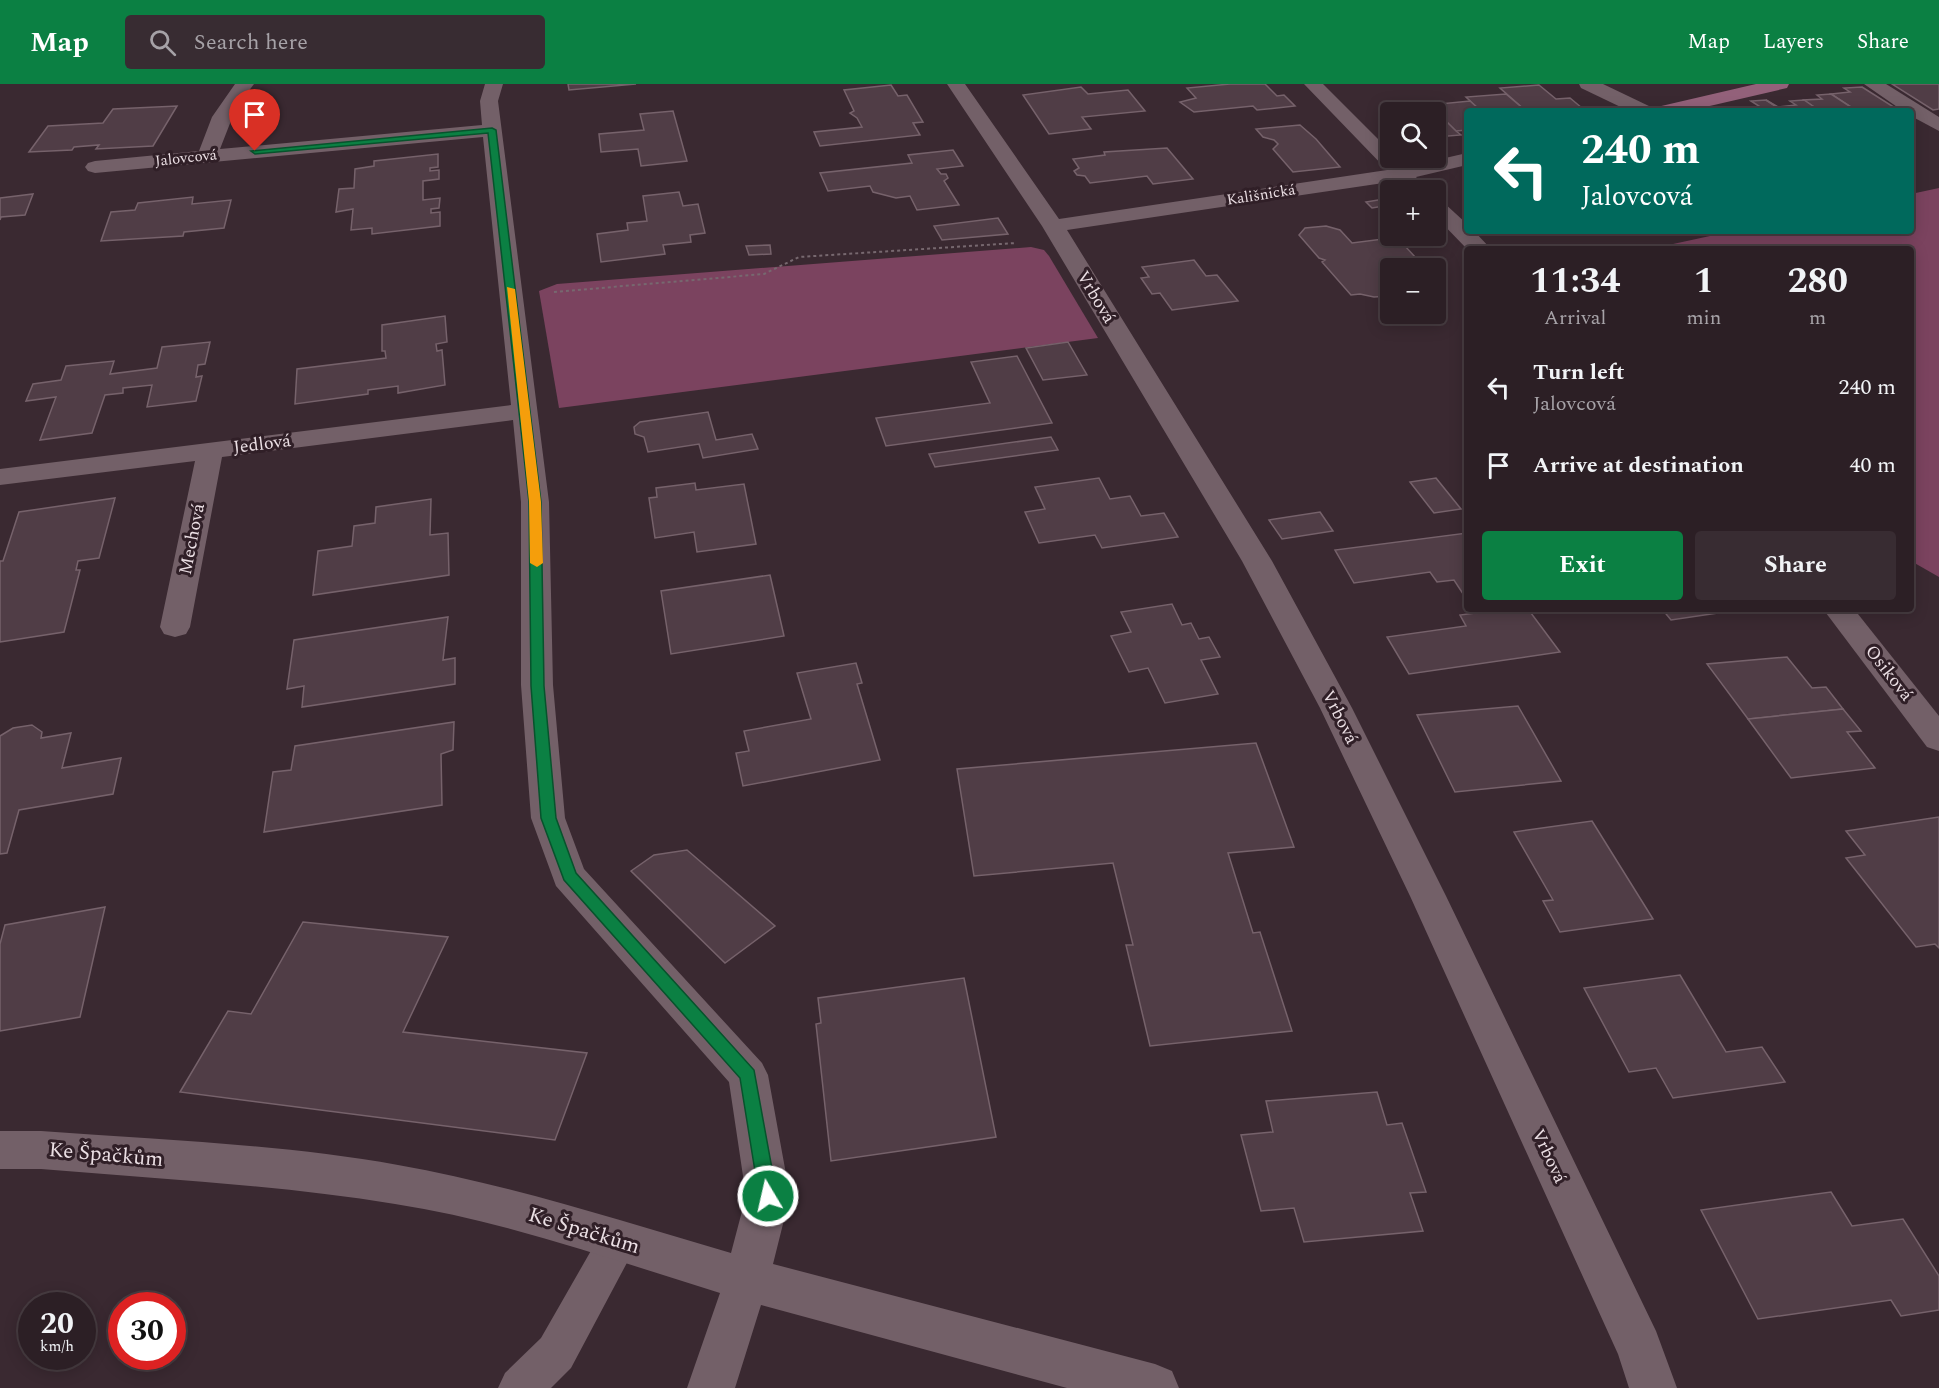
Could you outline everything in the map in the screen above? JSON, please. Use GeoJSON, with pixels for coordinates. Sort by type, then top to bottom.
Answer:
{"type":"FeatureCollection","features":[{"type":"Feature","properties":{"kind":"street"},"geometry":{"type":"LineString","coordinates":[[208,155],[218,123],[236,93],[245,84]]}},
{"type":"Feature","properties":{"kind":"street"},"geometry":{"type":"LineString","coordinates":[[494,84],[489,101],[535,502],[537,686],[548,818],[569,876],[748,1075],[768,1196],[747,1279],[711,1388]]}},
{"type":"Feature","properties":{"kind":"street","name":"Vrbová"},"geometry":{"type":"LineString","coordinates":[[956,84],[1053,226],[1257,561],[1336,708],[1438,918],[1639,1348],[1653,1388]]}},
{"type":"Feature","properties":{"kind":"street"},"geometry":{"type":"LineString","coordinates":[[1313,84],[1408,180]]}},
{"type":"Feature","properties":{"kind":"street"},"geometry":{"type":"LineString","coordinates":[[1588,84],[1638,108]]}},
{"type":"Feature","properties":{"kind":"street"},"geometry":{"type":"LineString","coordinates":[[1677,108],[1780,84]]}},
{"type":"Feature","properties":{"kind":"street"},"geometry":{"type":"LineString","coordinates":[[1873,84],[1912,108]]}},
{"type":"Feature","properties":{"kind":"street"},"geometry":{"type":"LineString","coordinates":[[1914,109],[1939,125]]}},
{"type":"Feature","properties":{"kind":"street","name":"Jalovcová"},"geometry":{"type":"LineString","coordinates":[[95,167],[492,130]]}},
{"type":"Feature","properties":{"kind":"street","name":"Kališnická"},"geometry":{"type":"LineString","coordinates":[[1053,226],[1402,174],[1464,160]]}},
{"type":"Feature","properties":{"kind":"street"},"geometry":{"type":"LineString","coordinates":[[1446,216],[1464,233]]}},
{"type":"Feature","properties":{"kind":"street"},"geometry":{"type":"LineString","coordinates":[[1465,234],[1477,246]]}},
{"type":"Feature","properties":{"kind":"street","name":"Jedlová"},"geometry":{"type":"LineString","coordinates":[[0,477],[525,411]]}},
{"type":"Feature","properties":{"kind":"street","name":"Mechová"},"geometry":{"type":"LineString","coordinates":[[175,627],[210,451]]}},
{"type":"Feature","properties":{"kind":"street","name":"Osiková"},"geometry":{"type":"LineString","coordinates":[[1840,612],[1939,739]]}},
{"type":"Feature","properties":{"kind":"street","name":"Ke Špačkům"},"geometry":{"type":"LineString","coordinates":[[0,1150],[41,1150],[286,1170],[396,1184],[491,1203],[747,1279],[1155,1388]]}},
{"type":"Feature","properties":{"kind":"lane"},"geometry":{"type":"LineString","coordinates":[[520,1388],[556,1353],[618,1242]]}},
{"type":"Feature","properties":{"kind":"path"},"geometry":{"type":"LineString","coordinates":[[512,295],[764,274],[799,257],[1009,244],[1037,239],[1053,226]]}},
{"type":"Feature","properties":{"kind":"shaded area"},"geometry":{"type":"Polygon","coordinates":[[[1939,188],[1939,577],[1914,563],[1914,246],[1664,246],[1719,234],[1914,234],[1914,193],[1939,188]]]}},
{"type":"Feature","properties":{"kind":"shaded area"},"geometry":{"type":"Polygon","coordinates":[[[1031,247],[1044,250],[1049,256],[1098,338],[559,408],[539,291],[557,284],[1031,247]]]}},
{"type":"Feature","properties":{"kind":"building"},"geometry":{"type":"Polygon","coordinates":[[[568,84],[636,84],[569,90],[568,84]]]}},
{"type":"Feature","properties":{"kind":"building"},"geometry":{"type":"Polygon","coordinates":[[[1265,84],[1277,96],[1284,95],[1295,106],[1257,110],[1253,106],[1194,112],[1180,102],[1196,98],[1187,88],[1265,84]]]}},
{"type":"Feature","properties":{"kind":"building"},"geometry":{"type":"Polygon","coordinates":[[[1892,84],[1939,84],[1939,109],[1933,110],[1892,84]]]}},
{"type":"Feature","properties":{"kind":"building"},"geometry":{"type":"Polygon","coordinates":[[[891,85],[898,96],[907,95],[923,122],[913,123],[920,135],[820,146],[814,132],[862,127],[857,118],[850,113],[854,111],[844,90],[891,85]]]}},
{"type":"Feature","properties":{"kind":"building"},"geometry":{"type":"Polygon","coordinates":[[[1539,85],[1556,99],[1570,98],[1582,108],[1523,108],[1500,88],[1539,85]]]}},
{"type":"Feature","properties":{"kind":"building"},"geometry":{"type":"Polygon","coordinates":[[[1081,87],[1088,94],[1128,90],[1145,111],[1082,117],[1091,129],[1049,134],[1023,95],[1081,87]]]}},
{"type":"Feature","properties":{"kind":"building"},"geometry":{"type":"Polygon","coordinates":[[[1862,87],[1895,108],[1852,108],[1831,94],[1850,92],[1844,88],[1862,87]]]}},
{"type":"Feature","properties":{"kind":"building"},"geometry":{"type":"Polygon","coordinates":[[[1506,94],[1522,108],[1478,108],[1466,97],[1506,94]]]}},
{"type":"Feature","properties":{"kind":"building"},"geometry":{"type":"Polygon","coordinates":[[[1831,94],[1852,108],[1816,108],[1804,100],[1822,99],[1817,95],[1831,94]]]}},
{"type":"Feature","properties":{"kind":"building"},"geometry":{"type":"Polygon","coordinates":[[[1766,100],[1778,108],[1762,108],[1751,101],[1766,100]]]}},
{"type":"Feature","properties":{"kind":"building"},"geometry":{"type":"Polygon","coordinates":[[[1766,100],[1778,107],[1796,105],[1790,101],[1804,100],[1816,108],[1778,108],[1766,100]]]}},
{"type":"Feature","properties":{"kind":"building"},"geometry":{"type":"Polygon","coordinates":[[[1470,101],[1478,108],[1464,108],[1464,130],[1456,131],[1446,121],[1446,103],[1470,101]]]}},
{"type":"Feature","properties":{"kind":"building"},"geometry":{"type":"Polygon","coordinates":[[[177,106],[153,146],[96,149],[99,145],[74,147],[72,150],[29,152],[48,126],[103,123],[113,109],[177,106]]]}},
{"type":"Feature","properties":{"kind":"building"},"geometry":{"type":"Polygon","coordinates":[[[673,111],[687,161],[641,166],[638,149],[601,152],[599,134],[644,130],[640,114],[673,111]]]}},
{"type":"Feature","properties":{"kind":"building"},"geometry":{"type":"Polygon","coordinates":[[[1446,121],[1456,131],[1461,135],[1446,136],[1446,121]]]}},
{"type":"Feature","properties":{"kind":"building"},"geometry":{"type":"Polygon","coordinates":[[[1300,125],[1316,139],[1340,167],[1293,172],[1273,149],[1278,144],[1274,140],[1263,137],[1256,129],[1300,125]]]}},
{"type":"Feature","properties":{"kind":"building"},"geometry":{"type":"Polygon","coordinates":[[[1167,148],[1193,179],[1153,184],[1147,176],[1090,183],[1085,176],[1077,175],[1074,171],[1079,168],[1073,159],[1105,155],[1104,152],[1167,148]]]}},
{"type":"Feature","properties":{"kind":"building"},"geometry":{"type":"Polygon","coordinates":[[[953,150],[963,166],[937,169],[941,174],[946,174],[948,178],[944,181],[959,205],[917,210],[910,196],[896,198],[873,192],[870,186],[828,191],[820,173],[912,163],[908,155],[953,150]]]}},
{"type":"Feature","properties":{"kind":"building"},"geometry":{"type":"Polygon","coordinates":[[[438,154],[438,167],[430,168],[430,171],[439,170],[439,179],[423,181],[423,200],[440,198],[439,208],[431,209],[431,213],[440,212],[440,226],[372,234],[372,228],[351,230],[353,209],[336,212],[339,189],[354,188],[355,169],[374,166],[374,161],[438,154]]]}},
{"type":"Feature","properties":{"kind":"building"},"geometry":{"type":"Polygon","coordinates":[[[679,192],[683,206],[698,204],[705,233],[690,235],[691,242],[663,245],[665,254],[601,262],[597,234],[628,230],[627,223],[647,221],[643,196],[679,192]]]}},
{"type":"Feature","properties":{"kind":"building"},"geometry":{"type":"Polygon","coordinates":[[[33,194],[25,215],[1,217],[0,220],[0,198],[33,194]]]}},
{"type":"Feature","properties":{"kind":"building"},"geometry":{"type":"Polygon","coordinates":[[[193,197],[192,204],[231,200],[224,228],[184,232],[183,236],[101,241],[111,212],[135,210],[138,203],[193,197]]]}},
{"type":"Feature","properties":{"kind":"building"},"geometry":{"type":"Polygon","coordinates":[[[1380,200],[1380,207],[1372,208],[1366,202],[1380,200]]]}},
{"type":"Feature","properties":{"kind":"building"},"geometry":{"type":"Polygon","coordinates":[[[998,218],[1008,234],[942,240],[934,226],[998,218]]]}},
{"type":"Feature","properties":{"kind":"building"},"geometry":{"type":"Polygon","coordinates":[[[1326,226],[1340,230],[1352,243],[1380,239],[1380,246],[1405,246],[1416,258],[1380,258],[1380,297],[1351,295],[1322,262],[1325,260],[1319,258],[1299,235],[1305,228],[1326,226]]]}},
{"type":"Feature","properties":{"kind":"building"},"geometry":{"type":"Polygon","coordinates":[[[770,245],[771,254],[749,255],[746,246],[770,245]]]}},
{"type":"Feature","properties":{"kind":"building"},"geometry":{"type":"Polygon","coordinates":[[[1194,260],[1206,276],[1217,275],[1238,301],[1172,310],[1160,293],[1152,294],[1141,278],[1149,277],[1142,267],[1194,260]]]}},
{"type":"Feature","properties":{"kind":"building"},"geometry":{"type":"Polygon","coordinates":[[[445,316],[447,342],[436,344],[437,351],[442,350],[445,385],[398,393],[398,386],[368,390],[368,394],[295,404],[297,369],[386,358],[385,351],[382,351],[382,325],[445,316]]]}},
{"type":"Feature","properties":{"kind":"building"},"geometry":{"type":"Polygon","coordinates":[[[210,342],[205,364],[198,365],[196,377],[202,376],[196,401],[147,407],[152,385],[123,388],[123,393],[105,395],[92,433],[40,440],[56,397],[26,401],[33,384],[61,380],[66,366],[114,361],[110,374],[157,368],[162,347],[210,342]]]}},
{"type":"Feature","properties":{"kind":"building"},"geometry":{"type":"Polygon","coordinates":[[[1068,342],[1087,375],[1043,380],[1026,348],[1068,342]]]}},
{"type":"Feature","properties":{"kind":"building"},"geometry":{"type":"Polygon","coordinates":[[[1017,356],[1052,423],[886,446],[876,418],[990,403],[971,362],[1017,356]]]}},
{"type":"Feature","properties":{"kind":"building"},"geometry":{"type":"Polygon","coordinates":[[[708,412],[716,440],[752,434],[758,449],[703,458],[699,444],[648,452],[644,437],[635,434],[634,427],[640,422],[708,412]]]}},
{"type":"Feature","properties":{"kind":"building"},"geometry":{"type":"Polygon","coordinates":[[[1051,437],[1058,450],[935,467],[929,454],[1051,437]]]}},
{"type":"Feature","properties":{"kind":"building"},"geometry":{"type":"Polygon","coordinates":[[[1099,478],[1110,499],[1130,496],[1141,516],[1164,513],[1178,537],[1102,548],[1095,535],[1039,543],[1025,512],[1045,509],[1035,487],[1099,478]]]}},
{"type":"Feature","properties":{"kind":"building"},"geometry":{"type":"Polygon","coordinates":[[[1436,478],[1461,509],[1434,513],[1410,482],[1436,478]]]}},
{"type":"Feature","properties":{"kind":"building"},"geometry":{"type":"Polygon","coordinates":[[[695,483],[696,490],[744,484],[756,544],[697,552],[694,532],[655,538],[649,498],[657,497],[656,488],[695,483]]]}},
{"type":"Feature","properties":{"kind":"building"},"geometry":{"type":"Polygon","coordinates":[[[115,498],[99,558],[78,561],[76,570],[80,570],[64,632],[0,642],[0,561],[3,561],[19,512],[115,498]]]}},
{"type":"Feature","properties":{"kind":"building"},"geometry":{"type":"Polygon","coordinates":[[[431,499],[430,535],[448,533],[449,575],[313,595],[318,551],[352,546],[354,526],[375,523],[376,507],[431,499]]]}},
{"type":"Feature","properties":{"kind":"building"},"geometry":{"type":"Polygon","coordinates":[[[1320,512],[1333,531],[1282,539],[1269,520],[1320,512]]]}},
{"type":"Feature","properties":{"kind":"building"},"geometry":{"type":"Polygon","coordinates":[[[1464,533],[1464,595],[1454,580],[1437,582],[1430,572],[1354,583],[1335,550],[1464,533]]]}},
{"type":"Feature","properties":{"kind":"building"},"geometry":{"type":"Polygon","coordinates":[[[770,575],[784,636],[671,654],[661,591],[770,575]]]}},
{"type":"Feature","properties":{"kind":"building"},"geometry":{"type":"Polygon","coordinates":[[[1172,604],[1182,625],[1191,623],[1199,639],[1209,637],[1220,657],[1201,660],[1218,694],[1165,703],[1148,668],[1129,672],[1111,636],[1131,632],[1121,612],[1172,604]]]}},
{"type":"Feature","properties":{"kind":"building"},"geometry":{"type":"Polygon","coordinates":[[[1530,612],[1560,652],[1409,674],[1387,637],[1466,626],[1460,615],[1530,612]]]}},
{"type":"Feature","properties":{"kind":"building"},"geometry":{"type":"Polygon","coordinates":[[[1664,612],[1725,612],[1671,620],[1664,612]]]}},
{"type":"Feature","properties":{"kind":"building"},"geometry":{"type":"Polygon","coordinates":[[[448,617],[443,660],[455,658],[455,684],[302,707],[304,686],[287,689],[294,640],[448,617]]]}},
{"type":"Feature","properties":{"kind":"building"},"geometry":{"type":"Polygon","coordinates":[[[1787,657],[1812,688],[1826,687],[1843,709],[1748,719],[1707,664],[1787,657]]]}},
{"type":"Feature","properties":{"kind":"building"},"geometry":{"type":"Polygon","coordinates":[[[856,663],[862,683],[857,684],[880,760],[743,786],[736,753],[749,751],[744,731],[811,719],[797,673],[856,663]]]}},
{"type":"Feature","properties":{"kind":"building"},"geometry":{"type":"Polygon","coordinates":[[[1518,706],[1561,781],[1455,792],[1417,715],[1518,706]]]}},
{"type":"Feature","properties":{"kind":"building"},"geometry":{"type":"Polygon","coordinates":[[[1843,709],[1861,731],[1847,732],[1875,768],[1791,778],[1748,719],[1843,709]]]}},
{"type":"Feature","properties":{"kind":"building"},"geometry":{"type":"Polygon","coordinates":[[[454,722],[453,750],[441,754],[442,805],[264,832],[273,772],[291,770],[295,746],[454,722]]]}},
{"type":"Feature","properties":{"kind":"building"},"geometry":{"type":"Polygon","coordinates":[[[32,725],[42,732],[41,738],[71,733],[62,768],[121,758],[113,794],[19,810],[7,853],[0,854],[0,736],[13,728],[32,725]]]}},
{"type":"Feature","properties":{"kind":"building"},"geometry":{"type":"Polygon","coordinates":[[[1256,743],[1294,847],[1228,853],[1253,933],[1260,932],[1292,1031],[1150,1046],[1126,945],[1133,945],[1113,863],[974,876],[957,769],[1256,743]]]}},
{"type":"Feature","properties":{"kind":"building"},"geometry":{"type":"Polygon","coordinates":[[[1939,817],[1939,948],[1935,944],[1916,947],[1846,858],[1865,855],[1846,831],[1939,817]]]}},
{"type":"Feature","properties":{"kind":"building"},"geometry":{"type":"Polygon","coordinates":[[[1592,821],[1653,919],[1560,932],[1543,901],[1553,900],[1514,832],[1592,821]]]}},
{"type":"Feature","properties":{"kind":"building"},"geometry":{"type":"Polygon","coordinates":[[[687,850],[775,926],[725,963],[631,871],[654,855],[687,850]]]}},
{"type":"Feature","properties":{"kind":"building"},"geometry":{"type":"Polygon","coordinates":[[[105,907],[80,1017],[0,1031],[0,944],[5,925],[105,907]]]}},
{"type":"Feature","properties":{"kind":"building"},"geometry":{"type":"Polygon","coordinates":[[[303,922],[448,937],[403,1032],[587,1053],[555,1140],[180,1092],[228,1011],[251,1014],[303,922]]]}},
{"type":"Feature","properties":{"kind":"building"},"geometry":{"type":"Polygon","coordinates":[[[1680,975],[1726,1052],[1762,1047],[1785,1082],[1673,1098],[1656,1068],[1629,1072],[1584,988],[1680,975]]]}},
{"type":"Feature","properties":{"kind":"building"},"geometry":{"type":"Polygon","coordinates":[[[964,978],[996,1137],[831,1161],[816,1024],[821,1023],[818,998],[964,978]]]}},
{"type":"Feature","properties":{"kind":"building"},"geometry":{"type":"Polygon","coordinates":[[[1377,1092],[1387,1125],[1402,1123],[1426,1192],[1410,1193],[1423,1231],[1304,1242],[1294,1208],[1261,1211],[1241,1135],[1273,1132],[1266,1101],[1377,1092]]]}},
{"type":"Feature","properties":{"kind":"building"},"geometry":{"type":"Polygon","coordinates":[[[1831,1192],[1852,1226],[1903,1219],[1939,1276],[1939,1310],[1901,1316],[1891,1300],[1758,1319],[1701,1210],[1831,1192]]]}},
{"type":"Feature","properties":{"kind":"slow traffic"},"geometry":{"type":"LineString","coordinates":[[511,289],[535,502],[537,563]]}},
{"type":"Feature","properties":{"kind":"route"},"geometry":{"type":"LineString","coordinates":[[255,151],[492,130],[535,502],[537,686],[548,818],[569,876],[748,1075],[768,1196]]}}]}
